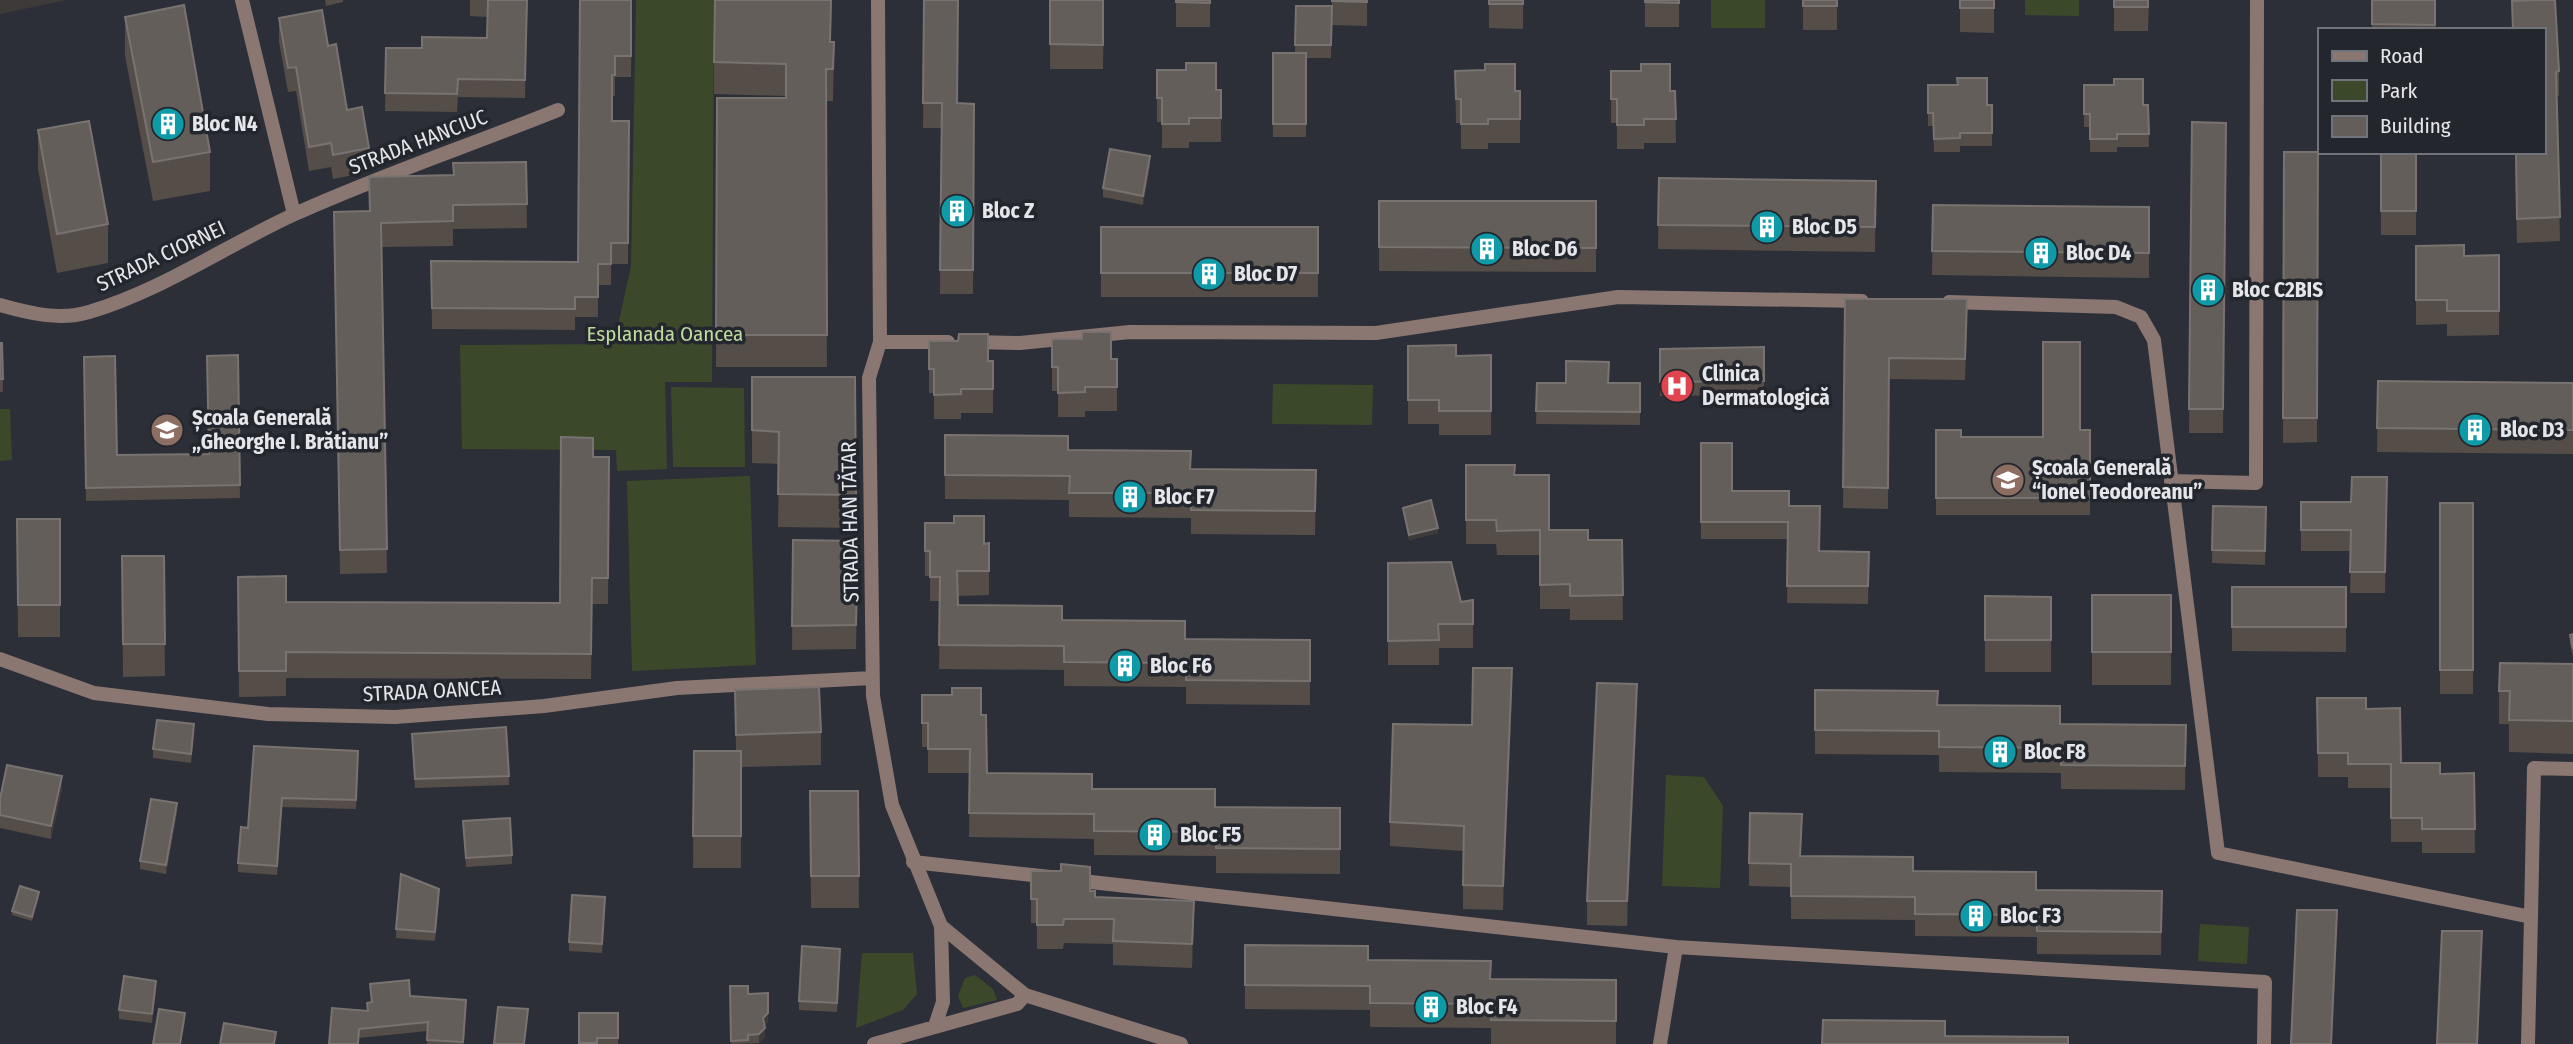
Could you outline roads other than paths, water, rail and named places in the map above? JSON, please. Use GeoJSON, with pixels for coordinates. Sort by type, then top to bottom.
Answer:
{"type":"FeatureCollection","features":[{"type":"Feature","properties":{"kind":"street"},"geometry":{"type":"LineString","coordinates":[[242,0],[294,214]]}},
{"type":"Feature","properties":{"kind":"street","name":"STRADA HAN TĂTAR"},"geometry":{"type":"LineString","coordinates":[[878,0],[880,342],[869,378],[872,678],[880,747],[892,805],[941,926],[1025,995]]}},
{"type":"Feature","properties":{"kind":"street"},"geometry":{"type":"LineString","coordinates":[[2171,481],[2256,483],[2257,0]]}},
{"type":"Feature","properties":{"kind":"street","name":"STRADA HANCIUC"},"geometry":{"type":"LineString","coordinates":[[294,214],[558,110]]}},
{"type":"Feature","properties":{"kind":"street","name":"STRADA CIORNEI"},"geometry":{"type":"LineString","coordinates":[[0,305],[57,317],[87,313],[123,300],[294,214]]}},
{"type":"Feature","properties":{"kind":"street"},"geometry":{"type":"LineString","coordinates":[[880,342],[1020,342],[1130,332],[1376,333],[1618,298],[1878,301]]}},
{"type":"Feature","properties":{"kind":"street"},"geometry":{"type":"LineString","coordinates":[[1930,301],[2116,307],[2141,317],[2154,340],[2218,853],[2531,917]]}},
{"type":"Feature","properties":{"kind":"street","name":"STRADA OANCEA"},"geometry":{"type":"LineString","coordinates":[[0,659],[94,693],[268,714],[395,717],[544,706],[677,688],[872,678]]}},
{"type":"Feature","properties":{"kind":"street"},"geometry":{"type":"LineString","coordinates":[[2528,1044],[2534,768],[2573,769]]}},
{"type":"Feature","properties":{"kind":"street"},"geometry":{"type":"LineString","coordinates":[[913,862],[1676,947],[2265,982],[2264,1044]]}},
{"type":"Feature","properties":{"kind":"street"},"geometry":{"type":"LineString","coordinates":[[935,1026],[943,1002],[941,926]]}},
{"type":"Feature","properties":{"kind":"street"},"geometry":{"type":"LineString","coordinates":[[1660,1044],[1676,947]]}},
{"type":"Feature","properties":{"kind":"street"},"geometry":{"type":"LineString","coordinates":[[874,1044],[1017,1004],[1025,995],[1181,1044]]}},
{"type":"Feature","properties":{"kind":"place","name":"Bloc N4"},"geometry":{"type":"Point","coordinates":[168,124]}},
{"type":"Feature","properties":{"kind":"place","name":"Bloc Z"},"geometry":{"type":"Point","coordinates":[957,211]}},
{"type":"Feature","properties":{"kind":"place","name":"Bloc D5"},"geometry":{"type":"Point","coordinates":[1767,227]}},
{"type":"Feature","properties":{"kind":"place","name":"Bloc D6"},"geometry":{"type":"Point","coordinates":[1487,249]}},
{"type":"Feature","properties":{"kind":"place","name":"Bloc D4"},"geometry":{"type":"Point","coordinates":[2041,253]}},
{"type":"Feature","properties":{"kind":"place","name":"Bloc D7"},"geometry":{"type":"Point","coordinates":[1209,274]}},
{"type":"Feature","properties":{"kind":"place","name":"Bloc C2BIS"},"geometry":{"type":"Point","coordinates":[2208,290]}},
{"type":"Feature","properties":{"kind":"place","name":"Clinica Dermatologică"},"geometry":{"type":"Point","coordinates":[1677,386]}},
{"type":"Feature","properties":{"kind":"place","name":"Școala Generală „Gheorghe I. Brătianu”"},"geometry":{"type":"Point","coordinates":[167,430]}},
{"type":"Feature","properties":{"kind":"place","name":"Bloc D3"},"geometry":{"type":"Point","coordinates":[2475,430]}},
{"type":"Feature","properties":{"kind":"place","name":"Școala Generală “Ionel Teodoreanu”"},"geometry":{"type":"Point","coordinates":[2008,480]}},
{"type":"Feature","properties":{"kind":"place","name":"Bloc F7"},"geometry":{"type":"Point","coordinates":[1130,497]}},
{"type":"Feature","properties":{"kind":"place","name":"Bloc F6"},"geometry":{"type":"Point","coordinates":[1125,666]}},
{"type":"Feature","properties":{"kind":"place","name":"Bloc F8"},"geometry":{"type":"Point","coordinates":[2000,752]}},
{"type":"Feature","properties":{"kind":"place","name":"Bloc F5"},"geometry":{"type":"Point","coordinates":[1155,835]}},
{"type":"Feature","properties":{"kind":"place","name":"Bloc F3"},"geometry":{"type":"Point","coordinates":[1976,916]}},
{"type":"Feature","properties":{"kind":"place","name":"Bloc F4"},"geometry":{"type":"Point","coordinates":[1431,1007]}},
{"type":"Feature","properties":{"kind":"park label","name":"Esplanada Oancea"},"geometry":{"type":"Point","coordinates":[665,334]}}]}
